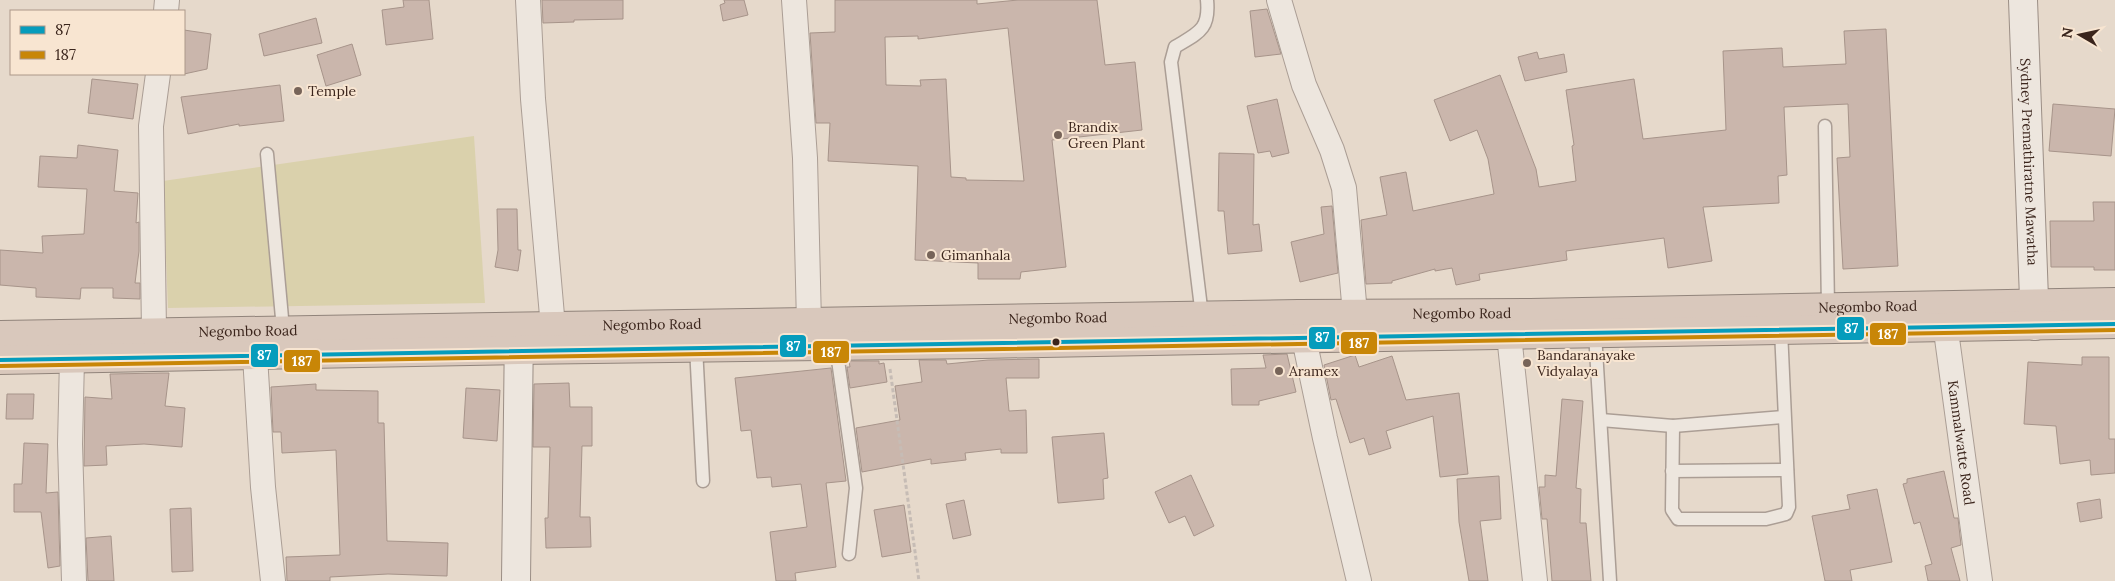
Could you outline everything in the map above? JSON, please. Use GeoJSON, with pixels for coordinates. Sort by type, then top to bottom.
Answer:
{"type":"FeatureCollection","features":[{"type":"Feature","properties":{"kind":"highway","name":"Negombo Road"},"geometry":{"type":"LineString","coordinates":[[0,360],[255,356],[518,338],[553,326],[1202,316],[1301,326],[1509,335],[1781,330],[1944,316],[2035,314],[2115,302]]}},
{"type":"Feature","properties":{"kind":"highway","name":"Negombo Road"},"geometry":{"type":"LineString","coordinates":[[0,335],[284,329],[696,347],[836,346],[1301,326],[1356,314],[1530,313],[1828,307],[1944,316]]}},
{"type":"Feature","properties":{"kind":"highway","name":"Negombo Road"},"geometry":{"type":"LineString","coordinates":[[2035,314],[2115,324]]}},
{"type":"Feature","properties":{"kind":"street"},"geometry":{"type":"LineString","coordinates":[[528,0],[533,99],[553,326]]}},
{"type":"Feature","properties":{"kind":"street"},"geometry":{"type":"LineString","coordinates":[[794,0],[805,158],[809,323]]}},
{"type":"Feature","properties":{"kind":"street"},"geometry":{"type":"LineString","coordinates":[[1279,0],[1304,86],[1332,150],[1344,188],[1356,314]]}},
{"type":"Feature","properties":{"kind":"street","name":"Sydney Premathiratne Mawatha"},"geometry":{"type":"LineString","coordinates":[[2023,0],[2035,314]]}},
{"type":"Feature","properties":{"kind":"street"},"geometry":{"type":"LineString","coordinates":[[154,331],[151,126],[158,75]]}},
{"type":"Feature","properties":{"kind":"street","name":"Kammalwatte Road"},"geometry":{"type":"LineString","coordinates":[[1944,316],[1980,581]]}},
{"type":"Feature","properties":{"kind":"street"},"geometry":{"type":"LineString","coordinates":[[1301,326],[1359,581]]}},
{"type":"Feature","properties":{"kind":"street"},"geometry":{"type":"LineString","coordinates":[[1509,335],[1535,581]]}},
{"type":"Feature","properties":{"kind":"street"},"geometry":{"type":"LineString","coordinates":[[516,581],[518,338]]}},
{"type":"Feature","properties":{"kind":"street"},"geometry":{"type":"LineString","coordinates":[[255,356],[263,487],[273,581]]}},
{"type":"Feature","properties":{"kind":"street"},"geometry":{"type":"LineString","coordinates":[[72,359],[70,444],[74,581]]}},
{"type":"Feature","properties":{"kind":"lane"},"geometry":{"type":"LineString","coordinates":[[1202,316],[1171,62],[1175,47],[1203,29],[1209,14],[1207,0]]}},
{"type":"Feature","properties":{"kind":"lane"},"geometry":{"type":"LineString","coordinates":[[1825,126],[1828,307]]}},
{"type":"Feature","properties":{"kind":"lane"},"geometry":{"type":"LineString","coordinates":[[267,154],[284,329]]}},
{"type":"Feature","properties":{"kind":"lane"},"geometry":{"type":"LineString","coordinates":[[1673,426],[1672,510],[1678,519],[1766,519],[1786,514],[1789,507],[1781,330]]}},
{"type":"Feature","properties":{"kind":"lane"},"geometry":{"type":"LineString","coordinates":[[1595,333],[1610,581]]}},
{"type":"Feature","properties":{"kind":"lane"},"geometry":{"type":"LineString","coordinates":[[836,346],[856,488],[849,554]]}},
{"type":"Feature","properties":{"kind":"lane"},"geometry":{"type":"LineString","coordinates":[[696,347],[703,481]]}},
{"type":"Feature","properties":{"kind":"lane"},"geometry":{"type":"LineString","coordinates":[[1601,420],[1673,426],[1784,417]]}},
{"type":"Feature","properties":{"kind":"lane"},"geometry":{"type":"LineString","coordinates":[[1672,471],[1787,470]]}},
{"type":"Feature","properties":{"kind":"path"},"geometry":{"type":"LineString","coordinates":[[887,345],[919,581]]}},
{"type":"Feature","properties":{"kind":"shaded area"},"geometry":{"type":"Polygon","coordinates":[[[474,136],[485,303],[168,308],[163,181],[474,136]]]}},
{"type":"Feature","properties":{"kind":"building"},"geometry":{"type":"Polygon","coordinates":[[[403,0],[429,0],[433,39],[386,45],[382,10],[404,7],[403,0]]]}},
{"type":"Feature","properties":{"kind":"building"},"geometry":{"type":"Polygon","coordinates":[[[542,0],[623,0],[623,19],[543,23],[542,0]]]}},
{"type":"Feature","properties":{"kind":"building"},"geometry":{"type":"Polygon","coordinates":[[[724,0],[744,0],[748,15],[723,21],[720,5],[725,3],[724,0]]]}},
{"type":"Feature","properties":{"kind":"building"},"geometry":{"type":"Polygon","coordinates":[[[835,0],[977,0],[977,4],[1018,0],[1097,0],[1105,65],[1135,62],[1142,130],[1052,140],[1066,267],[1021,272],[1020,279],[978,279],[978,263],[915,260],[918,166],[828,161],[830,123],[816,123],[810,33],[835,32],[835,0]],[[1008,28],[918,39],[918,36],[885,37],[886,85],[921,86],[920,80],[946,79],[951,177],[966,178],[966,180],[1024,181],[1008,28]]]}},
{"type":"Feature","properties":{"kind":"building"},"geometry":{"type":"Polygon","coordinates":[[[1267,9],[1281,54],[1255,57],[1250,11],[1267,9]]]}},
{"type":"Feature","properties":{"kind":"building"},"geometry":{"type":"Polygon","coordinates":[[[316,18],[322,43],[264,56],[259,34],[316,18]]]}},
{"type":"Feature","properties":{"kind":"building"},"geometry":{"type":"Polygon","coordinates":[[[1886,29],[1898,266],[1843,269],[1837,158],[1850,157],[1848,104],[1784,107],[1787,175],[1778,176],[1779,203],[1703,207],[1712,261],[1668,268],[1664,238],[1566,251],[1567,260],[1479,274],[1480,280],[1456,285],[1452,268],[1435,271],[1435,269],[1392,281],[1392,283],[1366,284],[1361,220],[1387,215],[1380,177],[1406,172],[1413,211],[1494,194],[1488,159],[1477,130],[1450,141],[1434,100],[1500,75],[1536,169],[1539,187],[1576,181],[1572,146],[1574,145],[1566,90],[1634,79],[1643,139],[1726,130],[1723,51],[1782,48],[1783,67],[1846,64],[1844,31],[1886,29]]]}},
{"type":"Feature","properties":{"kind":"building"},"geometry":{"type":"Polygon","coordinates":[[[185,30],[211,34],[207,69],[185,74],[185,30]]]}},
{"type":"Feature","properties":{"kind":"building"},"geometry":{"type":"Polygon","coordinates":[[[352,44],[361,75],[326,86],[317,55],[352,44]]]}},
{"type":"Feature","properties":{"kind":"building"},"geometry":{"type":"Polygon","coordinates":[[[1537,52],[1539,59],[1564,54],[1567,72],[1525,81],[1518,57],[1537,52]]]}},
{"type":"Feature","properties":{"kind":"building"},"geometry":{"type":"Polygon","coordinates":[[[92,79],[138,84],[133,119],[88,113],[92,79]]]}},
{"type":"Feature","properties":{"kind":"building"},"geometry":{"type":"Polygon","coordinates":[[[280,85],[284,121],[239,126],[239,124],[188,134],[181,97],[280,85]]]}},
{"type":"Feature","properties":{"kind":"building"},"geometry":{"type":"Polygon","coordinates":[[[1277,99],[1289,153],[1272,157],[1270,151],[1258,153],[1247,106],[1277,99]]]}},
{"type":"Feature","properties":{"kind":"building"},"geometry":{"type":"Polygon","coordinates":[[[2053,104],[2115,109],[2111,156],[2049,151],[2053,104]]]}},
{"type":"Feature","properties":{"kind":"building"},"geometry":{"type":"Polygon","coordinates":[[[78,145],[118,150],[114,191],[138,193],[136,223],[139,222],[139,251],[135,283],[140,283],[140,299],[113,298],[113,288],[81,288],[80,299],[36,297],[36,288],[0,285],[0,250],[43,253],[42,236],[84,234],[87,189],[38,187],[40,156],[77,158],[78,145]]]}},
{"type":"Feature","properties":{"kind":"building"},"geometry":{"type":"Polygon","coordinates":[[[1219,153],[1254,154],[1253,225],[1259,224],[1262,251],[1228,254],[1224,211],[1218,211],[1219,153]]]}},
{"type":"Feature","properties":{"kind":"building"},"geometry":{"type":"Polygon","coordinates":[[[2093,202],[2115,202],[2115,270],[2094,270],[2094,267],[2051,267],[2050,221],[2094,221],[2093,202]]]}},
{"type":"Feature","properties":{"kind":"building"},"geometry":{"type":"Polygon","coordinates":[[[1332,206],[1338,273],[1300,282],[1291,242],[1324,234],[1321,207],[1332,206]]]}},
{"type":"Feature","properties":{"kind":"building"},"geometry":{"type":"Polygon","coordinates":[[[497,209],[517,209],[518,250],[521,250],[518,271],[495,267],[498,250],[497,209]]]}},
{"type":"Feature","properties":{"kind":"building"},"geometry":{"type":"Polygon","coordinates":[[[1287,354],[1296,392],[1259,401],[1259,405],[1232,405],[1231,369],[1266,368],[1263,355],[1287,354]]]}},
{"type":"Feature","properties":{"kind":"building"},"geometry":{"type":"Polygon","coordinates":[[[1355,355],[1359,367],[1392,356],[1406,400],[1459,393],[1468,474],[1440,477],[1433,416],[1386,431],[1391,448],[1369,455],[1364,438],[1350,443],[1336,399],[1331,400],[1324,365],[1355,355]]]}},
{"type":"Feature","properties":{"kind":"building"},"geometry":{"type":"Polygon","coordinates":[[[2082,357],[2109,357],[2109,439],[2115,439],[2115,473],[2091,475],[2090,460],[2060,464],[2056,426],[2024,424],[2028,362],[2082,365],[2082,357]]]}},
{"type":"Feature","properties":{"kind":"building"},"geometry":{"type":"Polygon","coordinates":[[[1039,359],[1039,378],[1006,378],[1009,411],[1026,410],[1027,453],[1001,453],[1001,449],[965,453],[966,460],[931,464],[931,459],[862,472],[856,428],[900,420],[895,386],[922,382],[919,360],[946,360],[947,364],[988,360],[1039,359]]]}},
{"type":"Feature","properties":{"kind":"building"},"geometry":{"type":"Polygon","coordinates":[[[849,361],[879,361],[879,364],[884,363],[887,382],[850,388],[847,367],[850,367],[849,361]]]}},
{"type":"Feature","properties":{"kind":"building"},"geometry":{"type":"Polygon","coordinates":[[[831,368],[846,481],[826,483],[836,567],[795,573],[796,581],[776,581],[770,532],[807,527],[801,484],[772,487],[771,477],[757,478],[751,430],[741,431],[735,378],[831,368]]]}},
{"type":"Feature","properties":{"kind":"building"},"geometry":{"type":"Polygon","coordinates":[[[169,373],[165,406],[185,408],[182,447],[144,444],[106,446],[107,465],[84,466],[85,397],[112,399],[110,374],[169,373]]]}},
{"type":"Feature","properties":{"kind":"building"},"geometry":{"type":"Polygon","coordinates":[[[569,383],[570,407],[592,407],[592,446],[582,446],[580,517],[590,517],[591,547],[546,548],[545,518],[548,518],[550,447],[533,447],[534,384],[569,383]]]}},
{"type":"Feature","properties":{"kind":"building"},"geometry":{"type":"Polygon","coordinates":[[[316,384],[316,390],[378,391],[378,423],[384,423],[387,541],[448,543],[447,576],[388,574],[330,577],[330,581],[287,581],[286,557],[340,555],[336,450],[282,453],[281,432],[273,432],[271,387],[316,384]]]}},
{"type":"Feature","properties":{"kind":"building"},"geometry":{"type":"Polygon","coordinates":[[[466,388],[500,390],[497,441],[463,438],[466,388]]]}},
{"type":"Feature","properties":{"kind":"building"},"geometry":{"type":"Polygon","coordinates":[[[7,394],[34,394],[33,419],[6,419],[7,394]]]}},
{"type":"Feature","properties":{"kind":"building"},"geometry":{"type":"Polygon","coordinates":[[[1562,399],[1583,401],[1576,488],[1581,489],[1580,523],[1586,523],[1591,581],[1552,581],[1547,519],[1542,519],[1539,487],[1545,487],[1545,475],[1556,476],[1562,399]]]}},
{"type":"Feature","properties":{"kind":"building"},"geometry":{"type":"Polygon","coordinates":[[[1104,433],[1108,478],[1103,479],[1104,499],[1058,503],[1052,437],[1104,433]]]}},
{"type":"Feature","properties":{"kind":"building"},"geometry":{"type":"Polygon","coordinates":[[[24,443],[48,444],[46,493],[58,492],[60,566],[48,568],[41,512],[14,512],[14,484],[22,484],[24,443]]]}},
{"type":"Feature","properties":{"kind":"building"},"geometry":{"type":"Polygon","coordinates":[[[1944,471],[1954,518],[1958,518],[1961,545],[1951,548],[1960,581],[1928,581],[1925,566],[1932,564],[1920,522],[1914,524],[1903,484],[1907,483],[1907,479],[1944,471]]]}},
{"type":"Feature","properties":{"kind":"building"},"geometry":{"type":"Polygon","coordinates":[[[1191,475],[1214,526],[1194,536],[1185,516],[1169,523],[1155,492],[1191,475]]]}},
{"type":"Feature","properties":{"kind":"building"},"geometry":{"type":"Polygon","coordinates":[[[1499,476],[1501,519],[1480,521],[1488,581],[1469,581],[1459,522],[1457,479],[1499,476]]]}},
{"type":"Feature","properties":{"kind":"building"},"geometry":{"type":"Polygon","coordinates":[[[1877,489],[1892,562],[1850,570],[1852,581],[1825,581],[1812,516],[1850,509],[1847,495],[1877,489]]]}},
{"type":"Feature","properties":{"kind":"building"},"geometry":{"type":"Polygon","coordinates":[[[2100,499],[2102,518],[2080,522],[2077,503],[2100,499]]]}},
{"type":"Feature","properties":{"kind":"building"},"geometry":{"type":"Polygon","coordinates":[[[964,500],[971,535],[953,539],[946,504],[964,500]]]}},
{"type":"Feature","properties":{"kind":"building"},"geometry":{"type":"Polygon","coordinates":[[[904,505],[911,552],[882,557],[874,510],[904,505]]]}},
{"type":"Feature","properties":{"kind":"building"},"geometry":{"type":"Polygon","coordinates":[[[191,508],[193,571],[172,572],[170,509],[191,508]]]}},
{"type":"Feature","properties":{"kind":"building"},"geometry":{"type":"Polygon","coordinates":[[[111,536],[114,581],[88,581],[86,538],[111,536]]]}},
{"type":"Feature","properties":{"kind":"transit line","name":"87"},"geometry":{"type":"LineString","coordinates":[[0,360],[2115,324]]}},
{"type":"Feature","properties":{"kind":"transit line","name":"187"},"geometry":{"type":"LineString","coordinates":[[0,366],[2115,330]]}},
{"type":"Feature","properties":{"kind":"place","name":"Temple"},"geometry":{"type":"Point","coordinates":[298,91]}},
{"type":"Feature","properties":{"kind":"place","name":"Brandix Green Plant"},"geometry":{"type":"Point","coordinates":[1058,135]}},
{"type":"Feature","properties":{"kind":"place","name":"Gimanhala"},"geometry":{"type":"Point","coordinates":[931,255]}},
{"type":"Feature","properties":{"kind":"place","name":"Bandaranayake Vidyalaya"},"geometry":{"type":"Point","coordinates":[1527,363]}},
{"type":"Feature","properties":{"kind":"place","name":"Aramex"},"geometry":{"type":"Point","coordinates":[1279,371]}}]}
